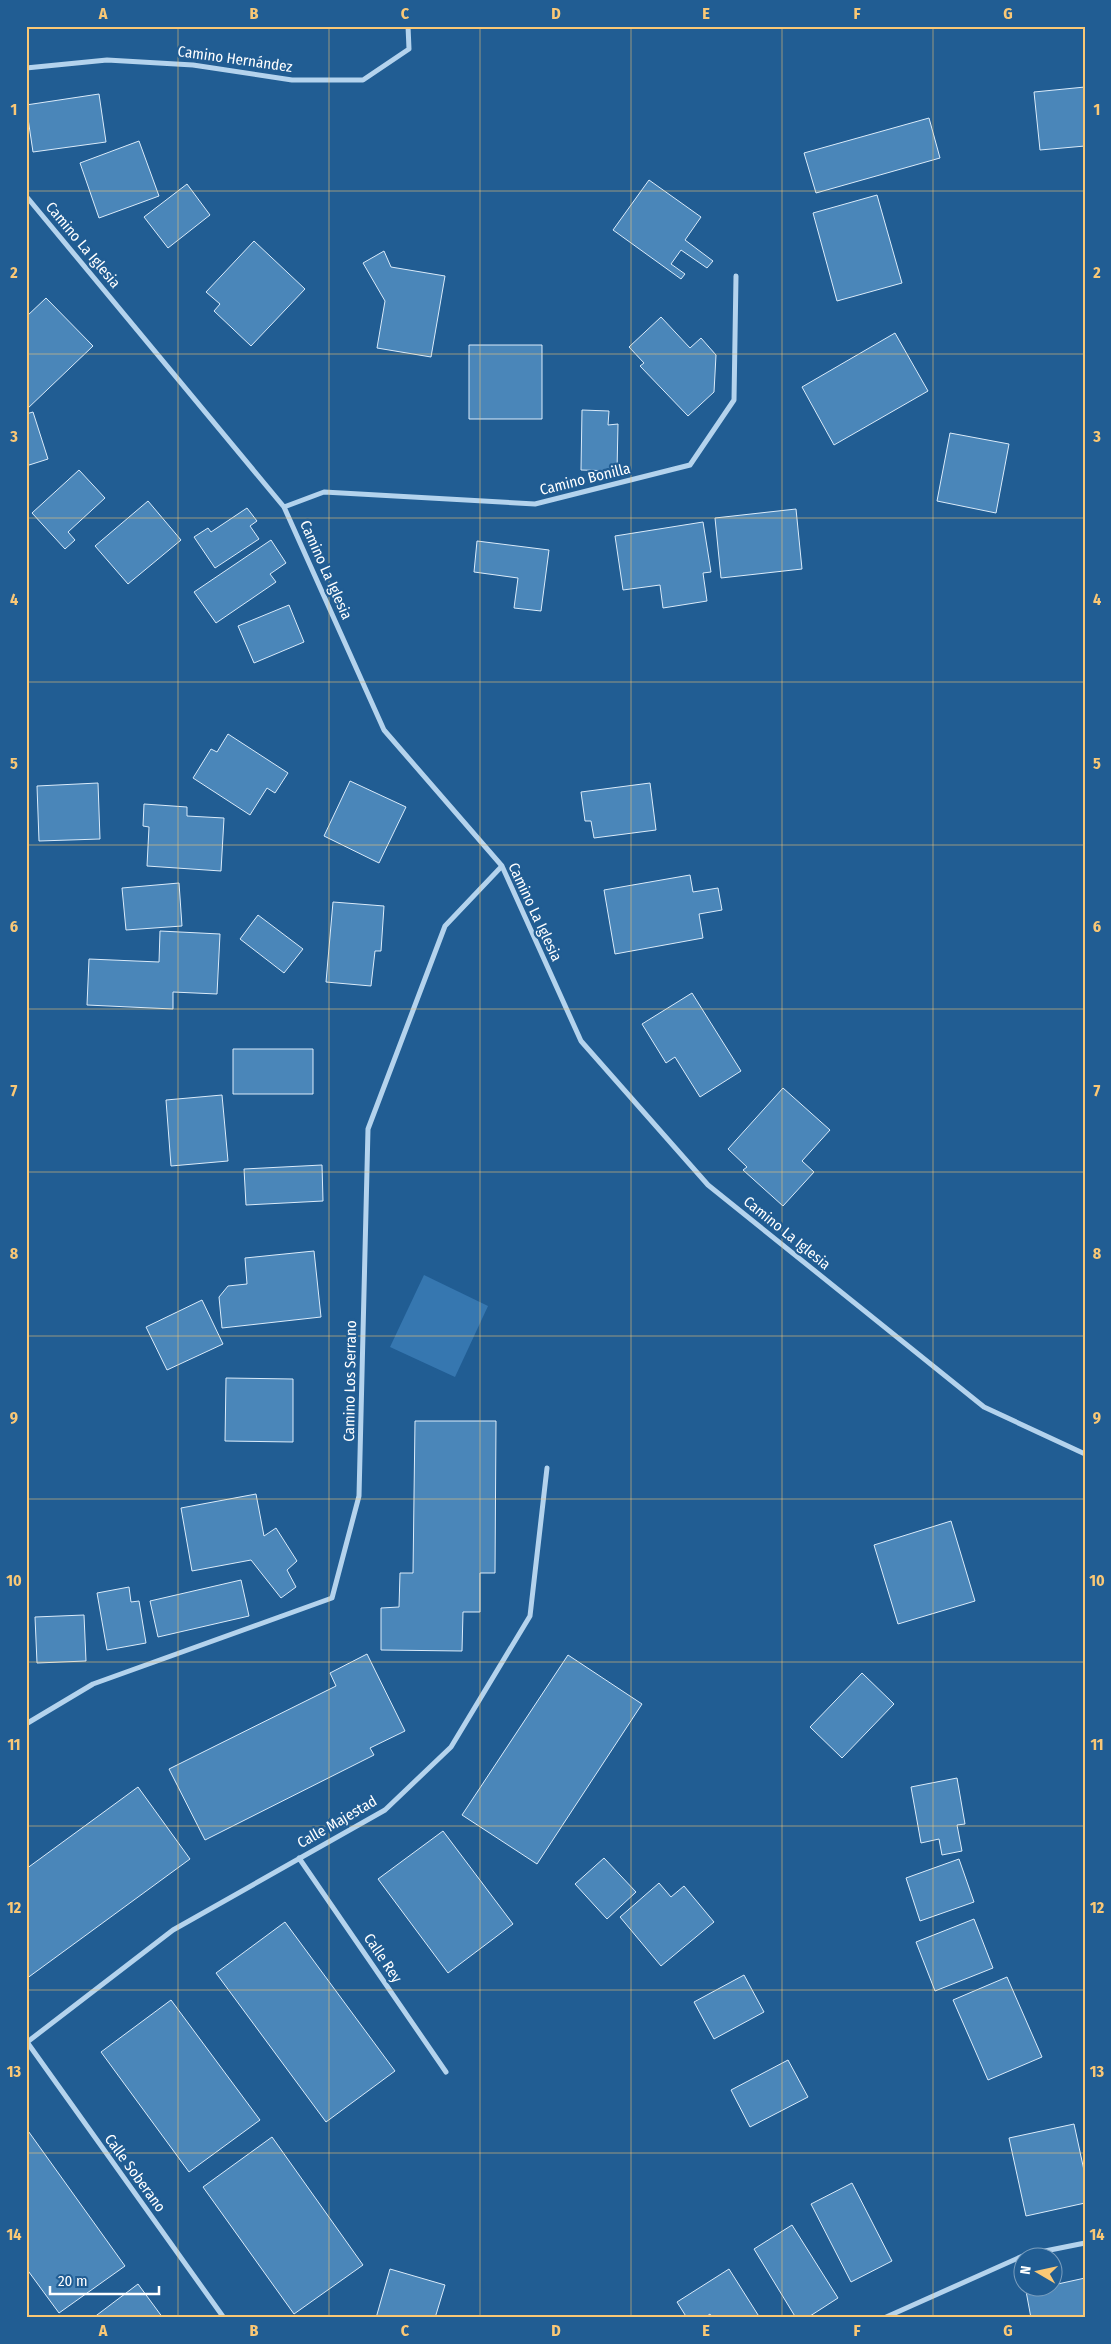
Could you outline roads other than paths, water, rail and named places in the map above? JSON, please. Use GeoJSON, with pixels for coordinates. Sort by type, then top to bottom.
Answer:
{"type":"FeatureCollection","features":[{"type":"Feature","properties":{"kind":"street","name":"Camino Hernández"},"geometry":{"type":"LineString","coordinates":[[26,68],[107,60],[193,65],[292,80],[363,80],[409,49],[408,26]]}},
{"type":"Feature","properties":{"kind":"street","name":"Camino La Iglesia"},"geometry":{"type":"LineString","coordinates":[[26,196],[284,507],[384,730],[502,866],[581,1041],[708,1185],[984,1407],[1085,1454]]}},
{"type":"Feature","properties":{"kind":"street","name":"Camino Bonilla"},"geometry":{"type":"LineString","coordinates":[[284,507],[324,492],[536,504],[690,465],[734,400],[736,276]]}},
{"type":"Feature","properties":{"kind":"street","name":"Camino Los Serrano"},"geometry":{"type":"LineString","coordinates":[[26,1724],[93,1684],[332,1598],[360,1496],[368,1129],[445,926],[502,866]]}},
{"type":"Feature","properties":{"kind":"street","name":"Calle Majestad"},"geometry":{"type":"LineString","coordinates":[[26,2042],[173,1930],[386,1810],[452,1747],[530,1616],[548,1468]]}},
{"type":"Feature","properties":{"kind":"street","name":"Calle Rey"},"geometry":{"type":"LineString","coordinates":[[299,1858],[446,2072]]}},
{"type":"Feature","properties":{"kind":"street","name":"Calle Soberano"},"geometry":{"type":"LineString","coordinates":[[26,2042],[224,2318]]}},
{"type":"Feature","properties":{"kind":"street"},"geometry":{"type":"LineString","coordinates":[[884,2318],[1024,2255],[1085,2243]]}}]}
